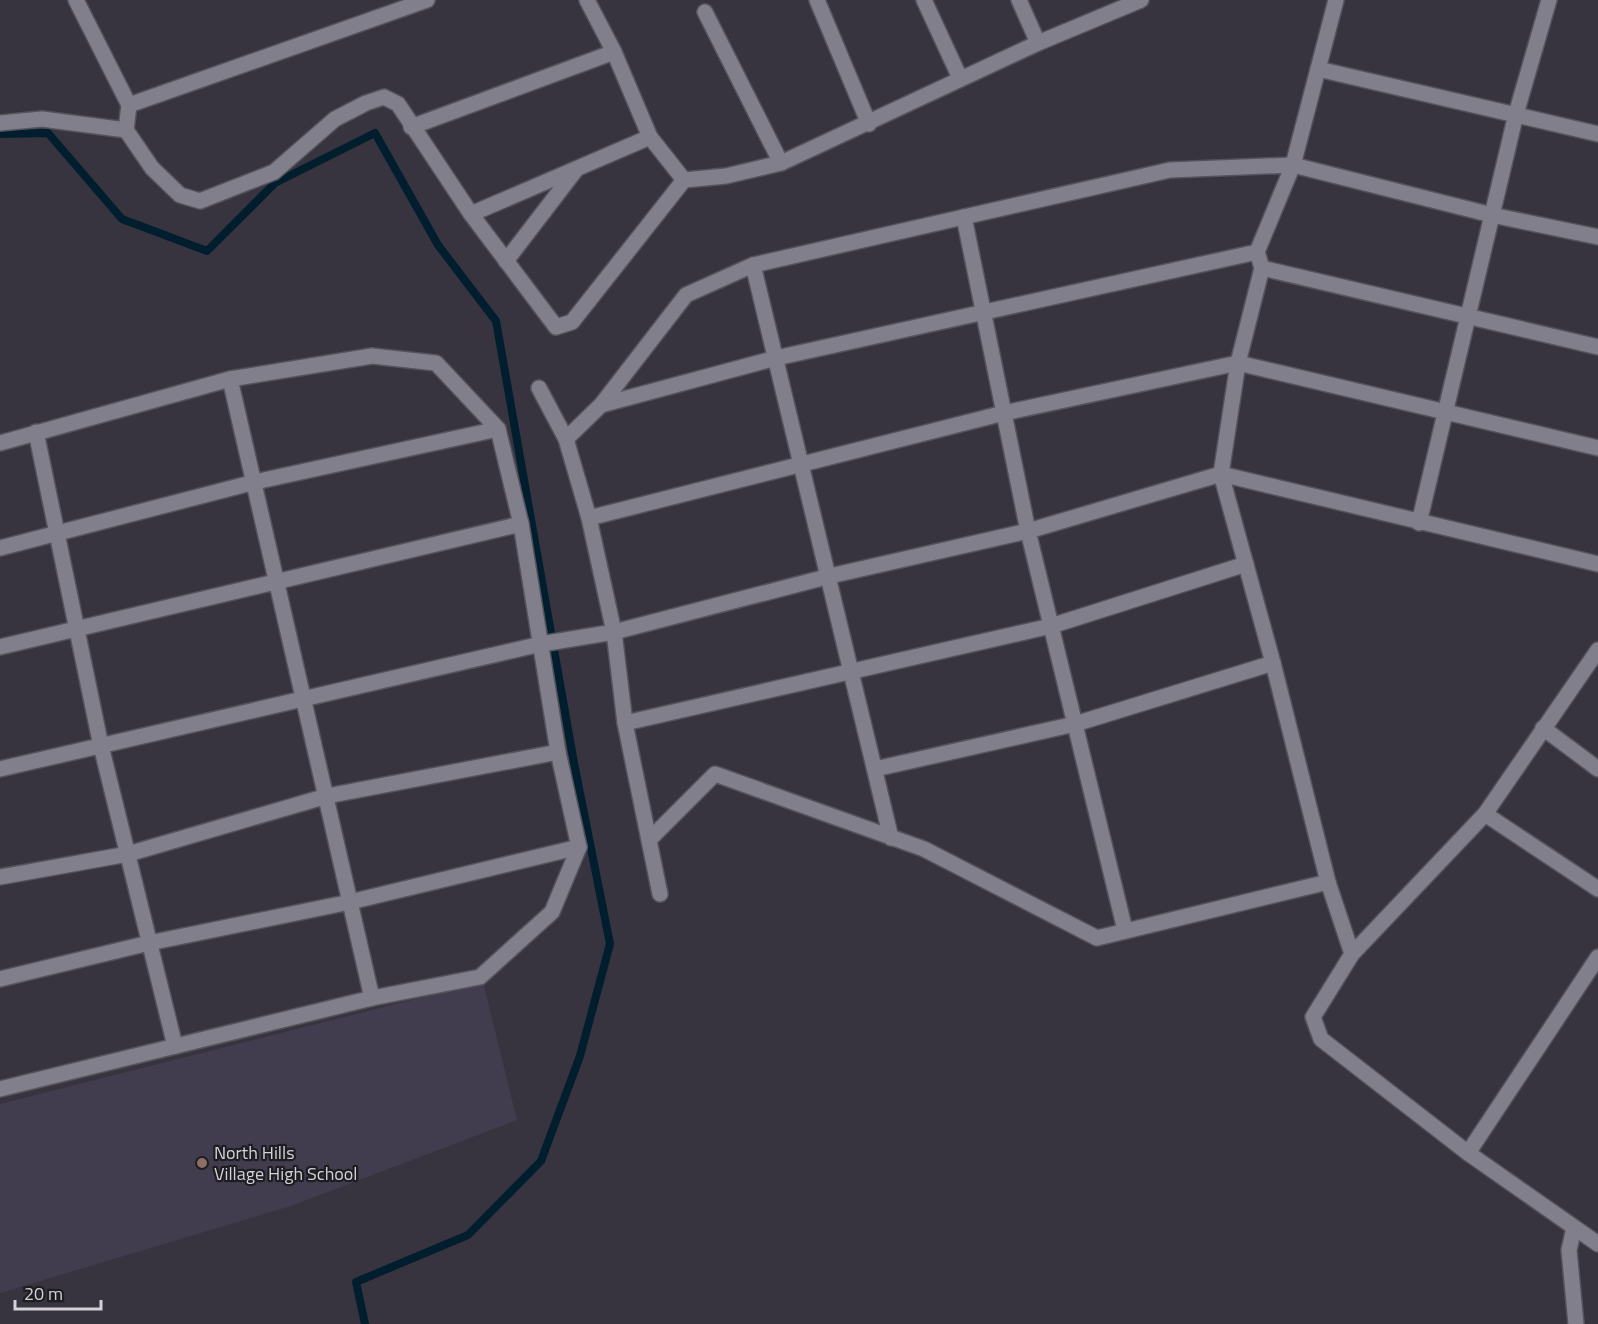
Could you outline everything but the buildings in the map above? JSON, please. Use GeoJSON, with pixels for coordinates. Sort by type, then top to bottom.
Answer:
{"type":"FeatureCollection","features":[{"type":"Feature","properties":{"kind":"street"},"geometry":{"type":"LineString","coordinates":[[76,0],[129,105],[126,130],[152,168],[180,195],[200,201],[274,172],[335,119],[366,103],[384,97],[398,104],[411,127],[471,214],[556,327],[572,322],[684,180],[726,176],[780,163],[869,124],[960,78],[1137,1]]}},
{"type":"Feature","properties":{"kind":"street"},"geometry":{"type":"LineString","coordinates":[[129,105],[427,0]]}},
{"type":"Feature","properties":{"kind":"street"},"geometry":{"type":"LineString","coordinates":[[587,0],[614,52],[650,137],[684,180]]}},
{"type":"Feature","properties":{"kind":"street"},"geometry":{"type":"LineString","coordinates":[[816,0],[869,124]]}},
{"type":"Feature","properties":{"kind":"street"},"geometry":{"type":"LineString","coordinates":[[924,0],[960,78]]}},
{"type":"Feature","properties":{"kind":"street"},"geometry":{"type":"LineString","coordinates":[[1019,0],[1038,43]]}},
{"type":"Feature","properties":{"kind":"street"},"geometry":{"type":"LineString","coordinates":[[1336,0],[1293,165],[1257,252],[1262,268],[1238,363],[1221,474],[1273,663],[1328,882],[1352,954]]}},
{"type":"Feature","properties":{"kind":"street"},"geometry":{"type":"LineString","coordinates":[[1419,523],[1516,114],[1549,0]]}},
{"type":"Feature","properties":{"kind":"street"},"geometry":{"type":"LineString","coordinates":[[705,12],[780,163]]}},
{"type":"Feature","properties":{"kind":"street"},"geometry":{"type":"LineString","coordinates":[[411,127],[614,52]]}},
{"type":"Feature","properties":{"kind":"street"},"geometry":{"type":"LineString","coordinates":[[1318,69],[1598,134]]}},
{"type":"Feature","properties":{"kind":"street"},"geometry":{"type":"LineString","coordinates":[[0,123],[42,119],[126,130]]}},
{"type":"Feature","properties":{"kind":"street"},"geometry":{"type":"LineString","coordinates":[[471,214],[650,137]]}},
{"type":"Feature","properties":{"kind":"street"},"geometry":{"type":"LineString","coordinates":[[566,439],[601,405],[686,295],[753,265],[1170,170],[1293,165],[1492,214],[1598,237]]}},
{"type":"Feature","properties":{"kind":"street"},"geometry":{"type":"LineString","coordinates":[[506,261],[577,169]]}},
{"type":"Feature","properties":{"kind":"street"},"geometry":{"type":"LineString","coordinates":[[964,217],[1028,531],[1125,930]]}},
{"type":"Feature","properties":{"kind":"street"},"geometry":{"type":"LineString","coordinates":[[601,405],[776,358],[1257,252]]}},
{"type":"Feature","properties":{"kind":"street"},"geometry":{"type":"LineString","coordinates":[[753,265],[830,576],[891,838]]}},
{"type":"Feature","properties":{"kind":"street"},"geometry":{"type":"LineString","coordinates":[[1262,268],[1598,347]]}},
{"type":"Feature","properties":{"kind":"street"},"geometry":{"type":"LineString","coordinates":[[0,443],[230,379],[372,356],[436,363],[498,429],[546,643],[558,752],[579,847],[552,912],[480,978],[372,998],[0,1089]]}},
{"type":"Feature","properties":{"kind":"street"},"geometry":{"type":"LineString","coordinates":[[589,518],[802,462],[1004,413],[1238,363],[1598,448]]}},
{"type":"Feature","properties":{"kind":"street"},"geometry":{"type":"LineString","coordinates":[[230,379],[372,998]]}},
{"type":"Feature","properties":{"kind":"street"},"geometry":{"type":"LineString","coordinates":[[539,388],[566,439],[589,518],[607,633],[660,894]]}},
{"type":"Feature","properties":{"kind":"street"},"geometry":{"type":"LineString","coordinates":[[0,548],[255,482],[498,429]]}},
{"type":"Feature","properties":{"kind":"street"},"geometry":{"type":"LineString","coordinates":[[36,432],[101,746],[175,1046]]}},
{"type":"Feature","properties":{"kind":"street"},"geometry":{"type":"LineString","coordinates":[[0,769],[546,643],[607,633],[830,576],[1028,531],[1221,474],[1598,564]]}},
{"type":"Feature","properties":{"kind":"street"},"geometry":{"type":"LineString","coordinates":[[0,647],[521,524]]}},
{"type":"Feature","properties":{"kind":"street"},"geometry":{"type":"LineString","coordinates":[[625,723],[1051,626],[1246,564]]}},
{"type":"Feature","properties":{"kind":"street"},"geometry":{"type":"LineString","coordinates":[[1598,650],[1485,814],[1352,954],[1313,1017],[1321,1039],[1468,1153],[1598,1244]]}},
{"type":"Feature","properties":{"kind":"street"},"geometry":{"type":"LineString","coordinates":[[875,770],[1075,724],[1273,663]]}},
{"type":"Feature","properties":{"kind":"street"},"geometry":{"type":"LineString","coordinates":[[1543,728],[1598,769]]}},
{"type":"Feature","properties":{"kind":"street"},"geometry":{"type":"LineString","coordinates":[[0,877],[128,854],[327,796],[558,752]]}},
{"type":"Feature","properties":{"kind":"street"},"geometry":{"type":"LineString","coordinates":[[650,839],[715,774],[924,849],[1097,938],[1328,882]]}},
{"type":"Feature","properties":{"kind":"street"},"geometry":{"type":"LineString","coordinates":[[1485,814],[1598,889]]}},
{"type":"Feature","properties":{"kind":"street"},"geometry":{"type":"LineString","coordinates":[[0,979],[150,943],[350,902],[579,847]]}},
{"type":"Feature","properties":{"kind":"street"},"geometry":{"type":"LineString","coordinates":[[1468,1153],[1598,957]]}},
{"type":"Feature","properties":{"kind":"street"},"geometry":{"type":"LineString","coordinates":[[1574,1228],[1569,1250],[1576,1324]]}},
{"type":"Feature","properties":{"kind":"shaded area","name":"North Hills Village High School"},"geometry":{"type":"Polygon","coordinates":[[[483,982],[517,1120],[291,1206],[0,1293],[0,1104],[483,982]]]}},
{"type":"Feature","properties":{"kind":"waterway"},"geometry":{"type":"LineString","coordinates":[[0,134],[48,133],[122,219],[207,251],[275,183],[375,133],[438,245],[496,321],[574,763],[610,944],[580,1056],[541,1161],[468,1235],[356,1282],[365,1324]]}},
{"type":"Feature","properties":{"kind":"place","name":"North Hills Village High School"},"geometry":{"type":"Point","coordinates":[202,1163]}}]}
